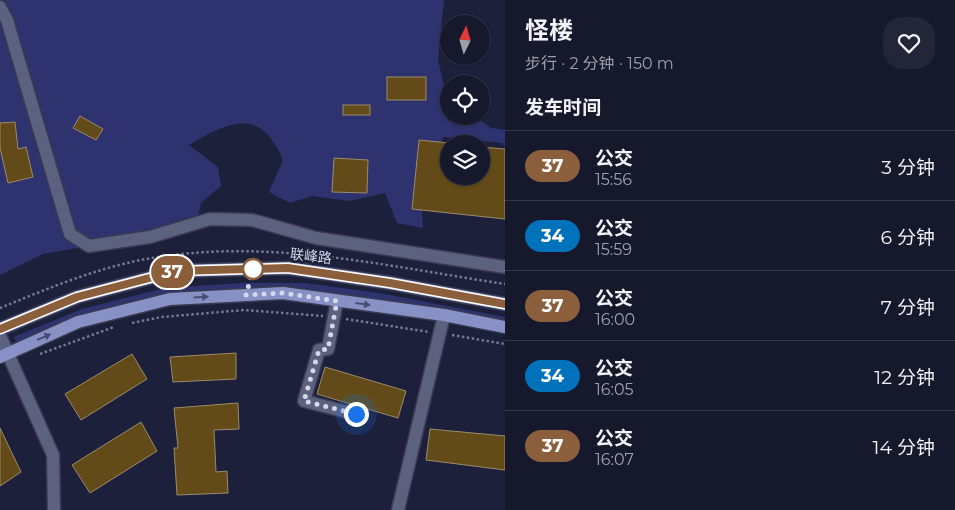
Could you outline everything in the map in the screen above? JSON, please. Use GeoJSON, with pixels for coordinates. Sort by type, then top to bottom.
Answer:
{"type":"FeatureCollection","features":[{"type":"Feature","properties":{"kind":"main road","name":"联峰路"},"geometry":{"type":"LineString","coordinates":[[0,329],[77,297],[176,271],[288,268],[390,283],[505,304]]}},
{"type":"Feature","properties":{"kind":"main road"},"geometry":{"type":"LineString","coordinates":[[3,355],[78,322],[170,298],[283,293],[444,316],[505,327]]}},
{"type":"Feature","properties":{"kind":"lane"},"geometry":{"type":"LineString","coordinates":[[0,7],[7,20],[70,234],[90,246],[150,237],[210,219],[252,220],[316,238],[505,267]]}},
{"type":"Feature","properties":{"kind":"lane"},"geometry":{"type":"LineString","coordinates":[[337,301],[328,349],[319,350],[304,401],[356,414]]}},
{"type":"Feature","properties":{"kind":"lane"},"geometry":{"type":"LineString","coordinates":[[398,510],[444,316]]}},
{"type":"Feature","properties":{"kind":"lane"},"geometry":{"type":"LineString","coordinates":[[0,336],[3,355],[12,365],[53,455],[54,510]]}},
{"type":"Feature","properties":{"kind":"path"},"geometry":{"type":"LineString","coordinates":[[130,323],[162,317],[244,310],[334,317],[505,344]]}},
{"type":"Feature","properties":{"kind":"path"},"geometry":{"type":"LineString","coordinates":[[12,365],[122,324]]}},
{"type":"Feature","properties":{"kind":"shaded area"},"geometry":{"type":"Polygon","coordinates":[[[0,0],[444,0],[442,15],[440,15],[438,59],[442,75],[440,75],[440,125],[487,125],[491,128],[505,130],[505,147],[502,143],[490,142],[490,135],[440,135],[440,143],[436,149],[421,199],[423,228],[397,223],[385,193],[349,201],[312,196],[290,203],[269,192],[283,160],[274,143],[254,125],[243,123],[231,125],[189,145],[218,167],[221,186],[201,203],[196,226],[179,233],[153,228],[134,238],[43,254],[0,275],[0,0]]]}},
{"type":"Feature","properties":{"kind":"shaded area"},"geometry":{"type":"Polygon","coordinates":[[[242,283],[305,283],[379,293],[505,317],[504,322],[378,300],[305,290],[242,289],[165,294],[17,343],[14,337],[82,309],[165,288],[242,283]]]}},
{"type":"Feature","properties":{"kind":"building"},"geometry":{"type":"Polygon","coordinates":[[[387,77],[426,77],[426,100],[387,100],[387,77]]]}},
{"type":"Feature","properties":{"kind":"building"},"geometry":{"type":"Polygon","coordinates":[[[343,105],[370,105],[370,115],[343,115],[343,105]]]}},
{"type":"Feature","properties":{"kind":"building"},"geometry":{"type":"Polygon","coordinates":[[[80,116],[103,129],[96,140],[73,128],[80,116]]]}},
{"type":"Feature","properties":{"kind":"building"},"geometry":{"type":"Polygon","coordinates":[[[15,122],[18,149],[26,147],[33,177],[8,183],[0,148],[0,123],[15,122]]]}},
{"type":"Feature","properties":{"kind":"building"},"geometry":{"type":"Polygon","coordinates":[[[419,140],[440,142],[440,185],[490,185],[490,148],[505,149],[505,219],[412,209],[419,140]]]}},
{"type":"Feature","properties":{"kind":"building"},"geometry":{"type":"Polygon","coordinates":[[[334,158],[368,160],[367,193],[332,192],[334,158]]]}},
{"type":"Feature","properties":{"kind":"building"},"geometry":{"type":"Polygon","coordinates":[[[236,353],[236,379],[173,382],[170,357],[236,353]]]}},
{"type":"Feature","properties":{"kind":"building"},"geometry":{"type":"Polygon","coordinates":[[[132,354],[147,379],[81,420],[65,394],[132,354]]]}},
{"type":"Feature","properties":{"kind":"building"},"geometry":{"type":"Polygon","coordinates":[[[325,367],[406,391],[398,418],[317,394],[325,367]]]}},
{"type":"Feature","properties":{"kind":"building"},"geometry":{"type":"Polygon","coordinates":[[[238,403],[239,429],[214,430],[216,472],[227,471],[228,493],[177,495],[174,448],[178,448],[174,408],[238,403]]]}},
{"type":"Feature","properties":{"kind":"building"},"geometry":{"type":"Polygon","coordinates":[[[141,422],[157,451],[90,493],[72,465],[141,422]]]}},
{"type":"Feature","properties":{"kind":"building"},"geometry":{"type":"Polygon","coordinates":[[[0,428],[21,472],[0,486],[0,428]]]}},
{"type":"Feature","properties":{"kind":"building"},"geometry":{"type":"Polygon","coordinates":[[[430,429],[505,436],[505,470],[426,460],[430,429]]]}},
{"type":"Feature","properties":{"kind":"bus line","name":"37"},"geometry":{"type":"LineString","coordinates":[[0,329],[77,297],[176,271],[288,268],[390,283],[505,304]]}},
{"type":"Feature","properties":{"kind":"route"},"geometry":{"type":"LineString","coordinates":[[253,269],[246,295],[283,293],[337,301],[328,349],[319,350],[304,401],[356,414]]}}]}
